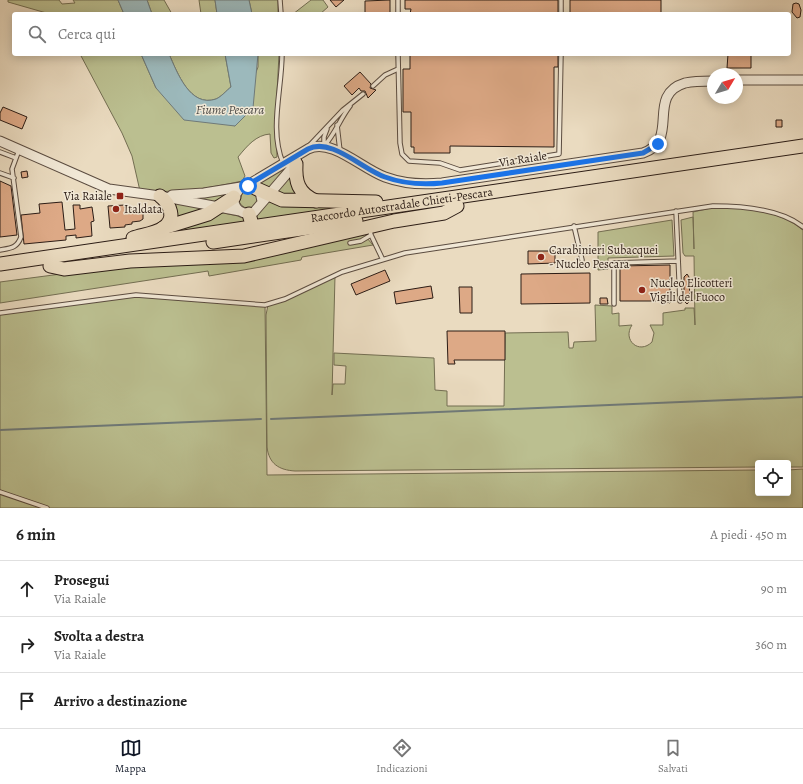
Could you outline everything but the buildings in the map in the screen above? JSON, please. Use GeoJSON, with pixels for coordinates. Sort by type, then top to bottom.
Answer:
{"type":"FeatureCollection","features":[{"type":"Feature","properties":{"kind":"highway"},"geometry":{"type":"LineString","coordinates":[[785,149],[792,142],[803,139]]}},
{"type":"Feature","properties":{"kind":"highway","name":"Raccordo Autostradale Chieti-Pescara"},"geometry":{"type":"LineString","coordinates":[[0,264],[785,149],[802,153]]}},
{"type":"Feature","properties":{"kind":"highway","name":"Raccordo Autostradale Chieti-Pescara"},"geometry":{"type":"LineString","coordinates":[[0,273],[457,206],[802,153]]}},
{"type":"Feature","properties":{"kind":"highway"},"geometry":{"type":"LineString","coordinates":[[293,161],[299,188],[306,196],[316,201]]}},
{"type":"Feature","properties":{"kind":"highway"},"geometry":{"type":"LineString","coordinates":[[119,246],[128,240],[208,214],[219,208],[244,189],[265,198],[282,200],[383,202],[393,206]]}},
{"type":"Feature","properties":{"kind":"highway"},"geometry":{"type":"LineString","coordinates":[[160,196],[167,202],[171,209],[171,217],[163,228]]}},
{"type":"Feature","properties":{"kind":"highway"},"geometry":{"type":"LineString","coordinates":[[50,266],[64,269],[116,262],[244,256],[256,248],[370,231],[444,213],[457,206]]}},
{"type":"Feature","properties":{"kind":"street"},"geometry":{"type":"LineString","coordinates":[[743,80],[803,80]]}},
{"type":"Feature","properties":{"kind":"street","name":"Via Raiale"},"geometry":{"type":"LineString","coordinates":[[324,146],[340,152],[360,166],[384,177],[398,181],[420,184],[442,183],[643,153],[652,149],[661,140],[663,106],[665,100],[671,92],[685,83],[707,81]]}},
{"type":"Feature","properties":{"kind":"street"},"geometry":{"type":"LineString","coordinates":[[0,141],[109,189],[160,196],[247,215],[258,210],[265,198],[293,161]]}},
{"type":"Feature","properties":{"kind":"street"},"geometry":{"type":"LineString","coordinates":[[160,196],[244,189],[293,161],[311,148],[324,146]]}},
{"type":"Feature","properties":{"kind":"street"},"geometry":{"type":"LineString","coordinates":[[244,189],[234,205],[247,215]]}},
{"type":"Feature","properties":{"kind":"lane"},"geometry":{"type":"LineString","coordinates":[[280,0],[280,12]]}},
{"type":"Feature","properties":{"kind":"lane"},"geometry":{"type":"LineString","coordinates":[[398,0],[398,12]]}},
{"type":"Feature","properties":{"kind":"lane"},"geometry":{"type":"LineString","coordinates":[[561,0],[561,12]]}},
{"type":"Feature","properties":{"kind":"lane"},"geometry":{"type":"LineString","coordinates":[[282,56],[277,127],[278,148],[293,161],[343,110],[363,94]]}},
{"type":"Feature","properties":{"kind":"lane"},"geometry":{"type":"LineString","coordinates":[[398,56],[400,143],[405,158],[409,161],[440,163],[460,170],[559,154],[561,56]]}},
{"type":"Feature","properties":{"kind":"lane"},"geometry":{"type":"LineString","coordinates":[[373,86],[385,76],[398,69]]}},
{"type":"Feature","properties":{"kind":"lane"},"geometry":{"type":"LineString","coordinates":[[324,146],[332,138],[337,124],[353,102]]}},
{"type":"Feature","properties":{"kind":"lane"},"geometry":{"type":"LineString","coordinates":[[337,124],[340,152]]}},
{"type":"Feature","properties":{"kind":"lane"},"geometry":{"type":"LineString","coordinates":[[324,146],[324,137],[328,126]]}},
{"type":"Feature","properties":{"kind":"lane"},"geometry":{"type":"LineString","coordinates":[[0,250],[13,248],[18,244],[21,237],[12,169],[19,149]]}},
{"type":"Feature","properties":{"kind":"lane"},"geometry":{"type":"LineString","coordinates":[[0,152],[16,158]]}},
{"type":"Feature","properties":{"kind":"lane"},"geometry":{"type":"LineString","coordinates":[[0,173],[14,178]]}},
{"type":"Feature","properties":{"kind":"lane"},"geometry":{"type":"LineString","coordinates":[[0,313],[136,295],[265,305],[285,299],[342,272],[382,258],[574,226],[713,206],[760,210],[784,217],[803,227]]}},
{"type":"Feature","properties":{"kind":"lane"},"geometry":{"type":"LineString","coordinates":[[676,211],[680,301]]}},
{"type":"Feature","properties":{"kind":"lane"},"geometry":{"type":"LineString","coordinates":[[574,226],[582,260]]}},
{"type":"Feature","properties":{"kind":"lane"},"geometry":{"type":"LineString","coordinates":[[350,243],[361,241],[370,231],[382,258]]}},
{"type":"Feature","properties":{"kind":"lane"},"geometry":{"type":"LineString","coordinates":[[614,304],[614,263],[678,261]]}},
{"type":"Feature","properties":{"kind":"lane"},"geometry":{"type":"LineString","coordinates":[[0,492],[47,508]]}},
{"type":"Feature","properties":{"kind":"green space"},"geometry":{"type":"Polygon","coordinates":[[[8,0],[59,0],[62,4],[75,3],[73,0],[118,0],[123,12],[43,12],[8,2],[8,0]]]}},
{"type":"Feature","properties":{"kind":"green space"},"geometry":{"type":"Polygon","coordinates":[[[147,0],[164,0],[171,12],[151,12],[147,0]]]}},
{"type":"Feature","properties":{"kind":"green space"},"geometry":{"type":"Polygon","coordinates":[[[199,0],[215,0],[217,12],[201,12],[199,0]]]}},
{"type":"Feature","properties":{"kind":"green space"},"geometry":{"type":"Polygon","coordinates":[[[249,0],[278,0],[278,12],[252,12],[249,0]]]}},
{"type":"Feature","properties":{"kind":"green space"},"geometry":{"type":"Polygon","coordinates":[[[311,0],[323,0],[328,7],[322,12],[296,12],[311,0]]]}},
{"type":"Feature","properties":{"kind":"green space"},"geometry":{"type":"Polygon","coordinates":[[[81,56],[142,56],[156,88],[235,126],[258,67],[258,56],[279,56],[276,112],[277,157],[274,158],[271,153],[270,134],[260,136],[238,157],[245,176],[242,181],[191,190],[140,191],[132,156],[122,133],[81,56]]]}},
{"type":"Feature","properties":{"kind":"green space"},"geometry":{"type":"Polygon","coordinates":[[[170,56],[225,56],[231,87],[216,99],[207,100],[199,98],[186,87],[170,56]]]}},
{"type":"Feature","properties":{"kind":"green space"},"geometry":{"type":"Polygon","coordinates":[[[292,163],[267,190],[254,183],[292,163]]]}},
{"type":"Feature","properties":{"kind":"green space"},"geometry":{"type":"Polygon","coordinates":[[[292,171],[301,195],[273,194],[292,171]]]}},
{"type":"Feature","properties":{"kind":"green space"},"geometry":{"type":"Polygon","coordinates":[[[234,189],[217,205],[180,198],[234,189]]]}},
{"type":"Feature","properties":{"kind":"green space"},"geometry":{"type":"Polygon","coordinates":[[[244,190],[252,190],[257,195],[255,206],[252,208],[244,208],[239,203],[239,195],[244,190]]]}},
{"type":"Feature","properties":{"kind":"green space"},"geometry":{"type":"Polygon","coordinates":[[[269,199],[346,207],[257,220],[255,216],[269,199]]]}},
{"type":"Feature","properties":{"kind":"green space"},"geometry":{"type":"Polygon","coordinates":[[[170,201],[212,210],[171,223],[170,201]]]}},
{"type":"Feature","properties":{"kind":"green space"},"geometry":{"type":"Polygon","coordinates":[[[711,208],[747,209],[782,218],[803,230],[803,467],[791,467],[791,460],[755,460],[755,467],[295,471],[284,469],[276,465],[270,458],[267,447],[266,315],[268,305],[335,276],[332,395],[333,384],[345,384],[346,366],[334,365],[334,353],[434,358],[435,390],[447,391],[447,406],[504,406],[505,333],[568,332],[569,348],[573,348],[574,342],[596,341],[595,305],[612,306],[612,314],[619,313],[619,326],[632,325],[629,331],[629,336],[633,344],[642,347],[647,346],[652,342],[654,333],[650,325],[663,325],[663,313],[685,310],[685,308],[694,308],[695,325],[694,256],[685,256],[683,253],[681,220],[693,217],[694,249],[693,212],[711,208]]]}},
{"type":"Feature","properties":{"kind":"green space"},"geometry":{"type":"Polygon","coordinates":[[[219,212],[243,217],[246,222],[150,236],[219,212]]]}},
{"type":"Feature","properties":{"kind":"green space"},"geometry":{"type":"Polygon","coordinates":[[[672,220],[674,256],[608,258],[608,269],[598,270],[598,232],[672,220]]]}},
{"type":"Feature","properties":{"kind":"green space"},"geometry":{"type":"Polygon","coordinates":[[[365,234],[373,245],[302,257],[301,260],[209,276],[208,271],[0,303],[0,282],[365,234]]]}},
{"type":"Feature","properties":{"kind":"green space"},"geometry":{"type":"Polygon","coordinates":[[[136,295],[265,305],[267,475],[755,470],[755,496],[791,496],[791,470],[803,469],[803,508],[0,508],[0,313],[136,295]]]}},
{"type":"Feature","properties":{"kind":"water"},"geometry":{"type":"Polygon","coordinates":[[[118,0],[147,0],[151,12],[123,12],[118,0]]]}},
{"type":"Feature","properties":{"kind":"water"},"geometry":{"type":"Polygon","coordinates":[[[215,0],[249,0],[252,12],[217,12],[215,0]]]}},
{"type":"Feature","properties":{"kind":"water","name":"Fiume Pescara"},"geometry":{"type":"Polygon","coordinates":[[[142,56],[170,56],[186,87],[199,98],[207,100],[218,98],[231,87],[225,56],[258,56],[253,108],[235,126],[184,120],[156,88],[142,56]]]}},
{"type":"Feature","properties":{"kind":"waterway"},"geometry":{"type":"LineString","coordinates":[[271,419],[803,397]]}},
{"type":"Feature","properties":{"kind":"waterway"},"geometry":{"type":"LineString","coordinates":[[0,430],[261,419]]}},
{"type":"Feature","properties":{"kind":"place","name":"Via Raiale"},"geometry":{"type":"Point","coordinates":[120,196]}},
{"type":"Feature","properties":{"kind":"place","name":"Italdata"},"geometry":{"type":"Point","coordinates":[116,209]}},
{"type":"Feature","properties":{"kind":"place","name":"Carabinieri Subacquei - Nucleo Pescara"},"geometry":{"type":"Point","coordinates":[541,257]}},
{"type":"Feature","properties":{"kind":"place","name":"Nucleo Elicotteri Vigili del Fuoco"},"geometry":{"type":"Point","coordinates":[642,290]}},
{"type":"Feature","properties":{"kind":"route"},"geometry":{"type":"LineString","coordinates":[[248,186],[246,186],[308,149],[317,146],[324,146],[340,152],[360,166],[384,177],[410,183],[430,184],[643,153],[652,149],[658,144]]}}]}
